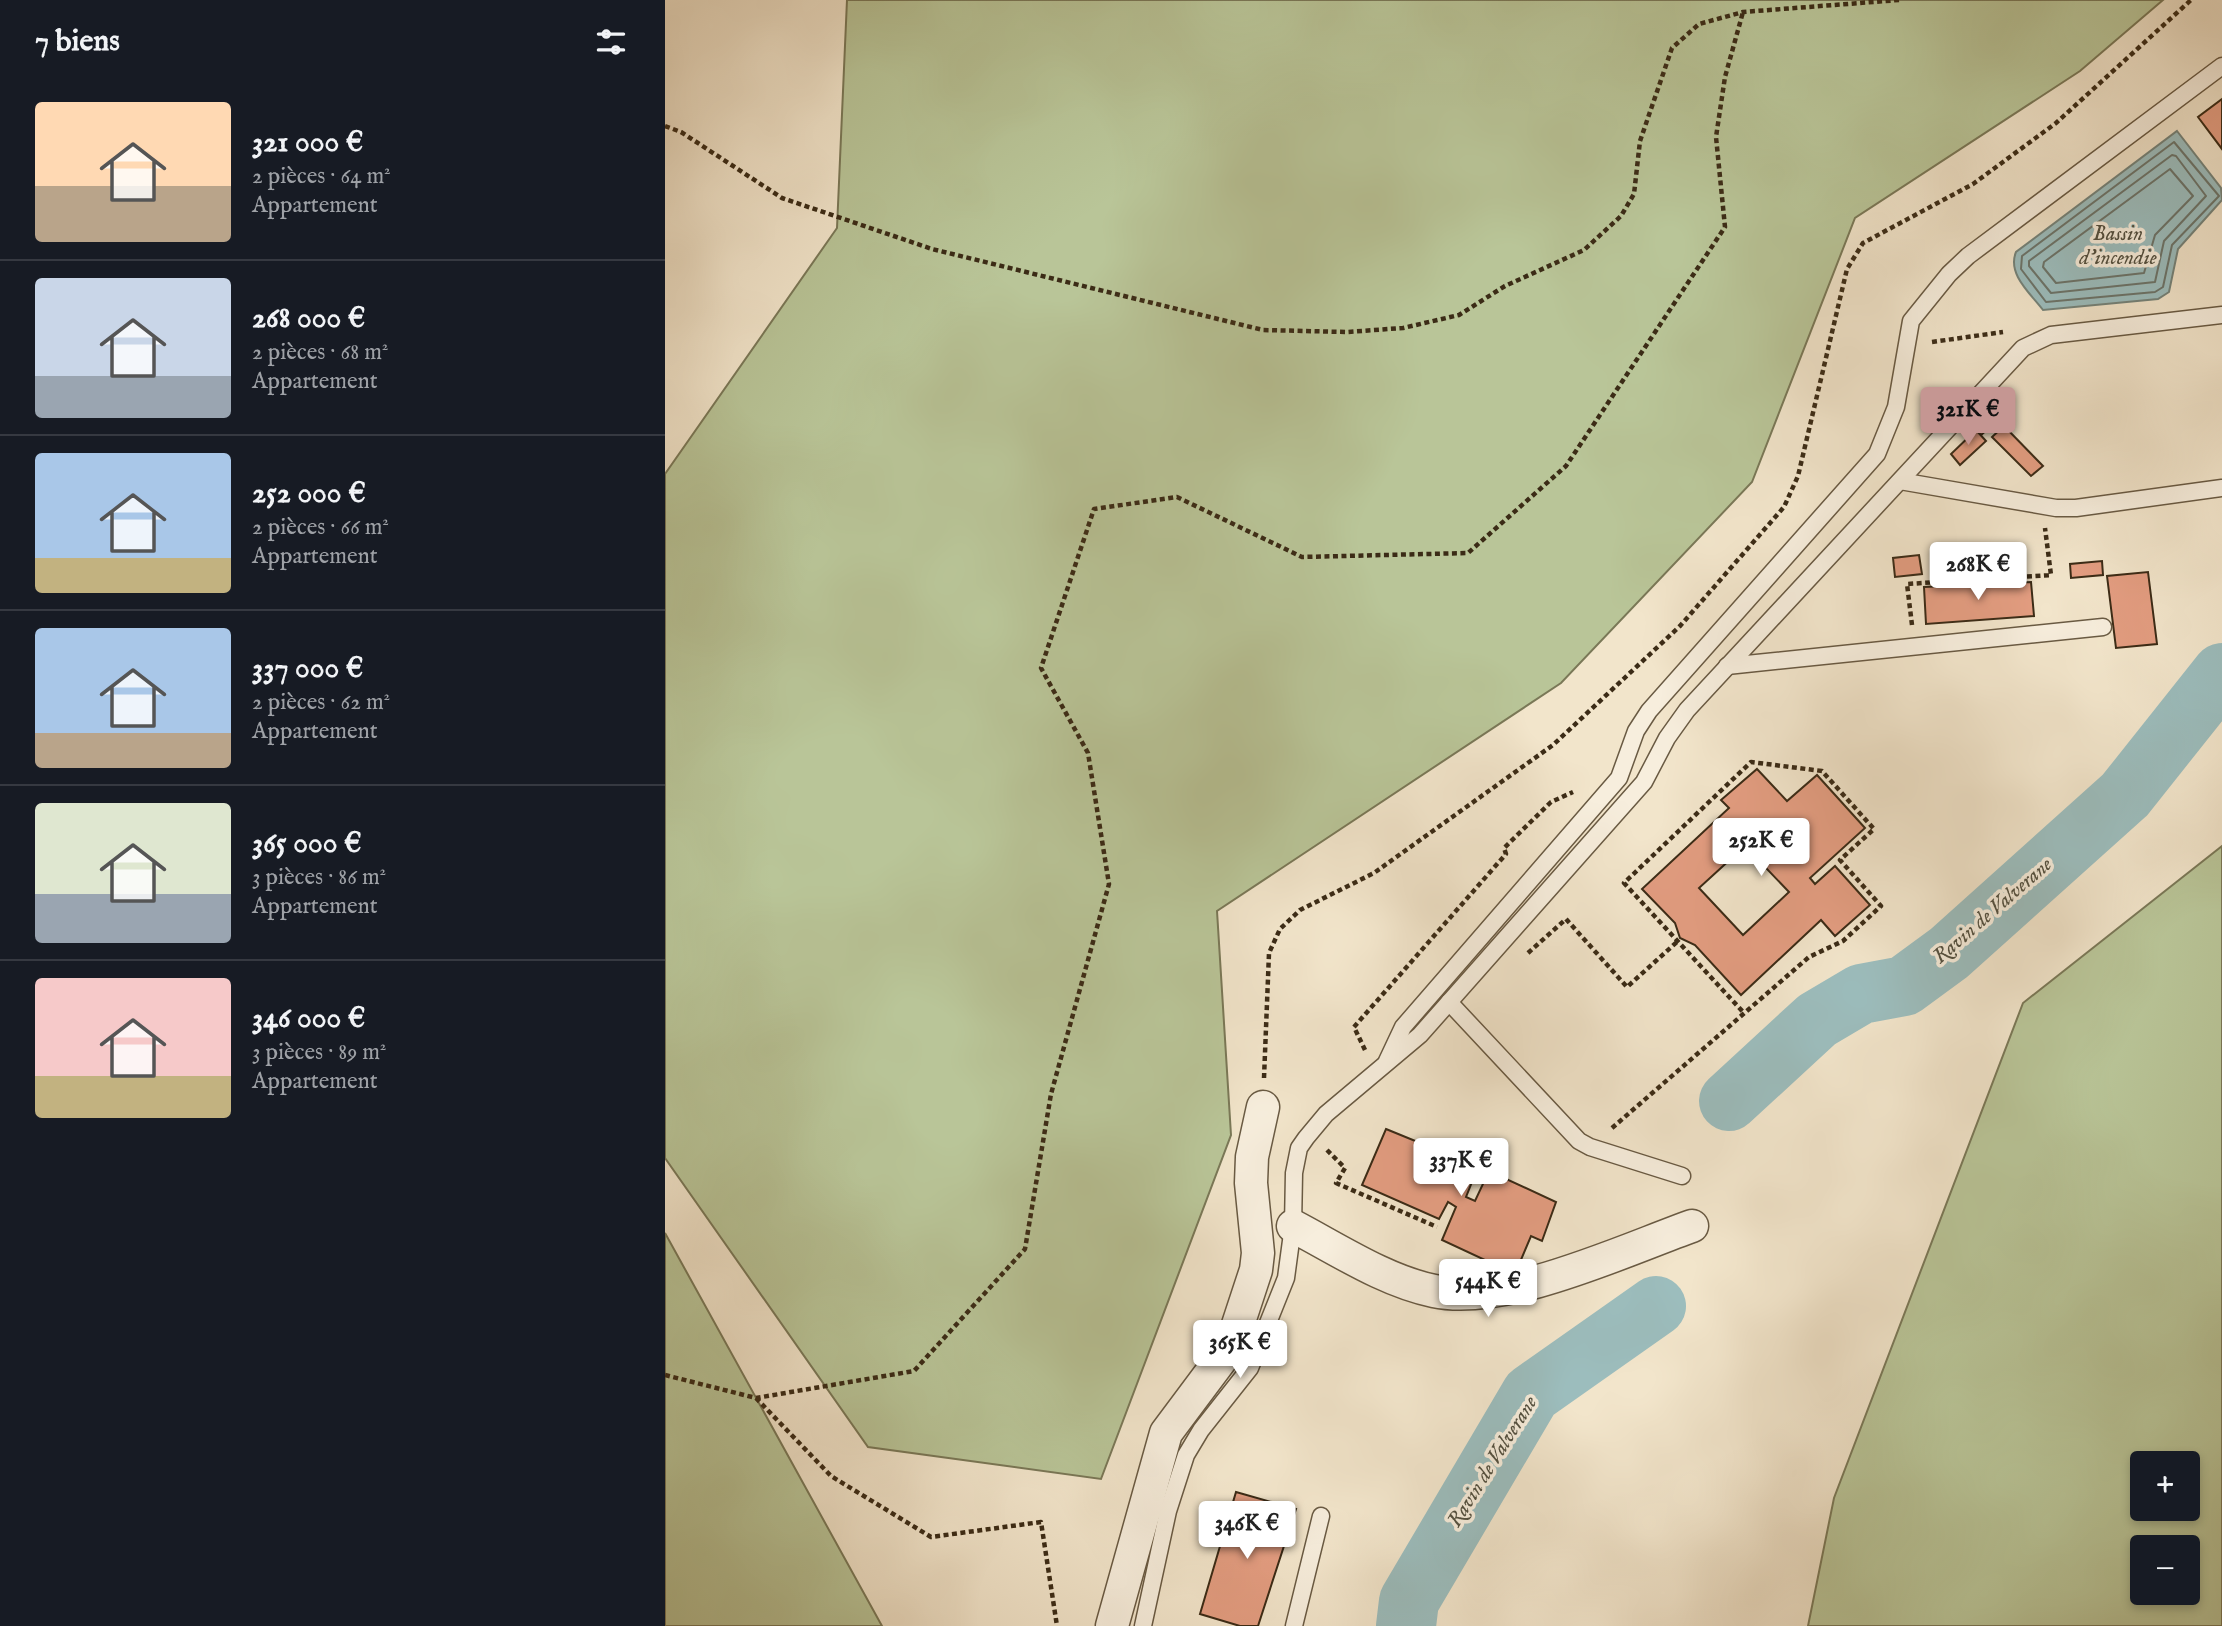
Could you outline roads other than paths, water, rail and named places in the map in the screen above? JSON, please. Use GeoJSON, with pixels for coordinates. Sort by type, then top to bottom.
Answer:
{"type":"FeatureCollection","features":[{"type":"Feature","properties":{"kind":"street"},"geometry":{"type":"LineString","coordinates":[[1112,1626],[1166,1433],[1231,1346],[1256,1270],[1258,1253],[1251,1183],[1252,1157],[1263,1107]]}},
{"type":"Feature","properties":{"kind":"street"},"geometry":{"type":"LineString","coordinates":[[1293,1226],[1407,1283],[1431,1291],[1470,1295],[1535,1281],[1692,1226]]}},
{"type":"Feature","properties":{"kind":"lane"},"geometry":{"type":"LineString","coordinates":[[1387,1061],[1402,1027],[1619,778],[1636,731],[1649,711],[1877,454],[1896,407],[1908,330],[1917,311],[1968,256],[2222,66]]}},
{"type":"Feature","properties":{"kind":"lane"},"geometry":{"type":"LineString","coordinates":[[1143,1626],[1168,1511],[1186,1455],[1201,1430],[1250,1368],[1286,1278],[1293,1226],[1294,1173],[1299,1149],[1315,1125],[1420,1035],[1644,782],[1680,719],[2014,358],[2038,340],[2051,335],[2222,315]]}},
{"type":"Feature","properties":{"kind":"lane"},"geometry":{"type":"LineString","coordinates":[[1900,481],[2056,508],[2077,508],[2222,488]]}},
{"type":"Feature","properties":{"kind":"lane"},"geometry":{"type":"LineString","coordinates":[[1727,666],[2103,627]]}},
{"type":"Feature","properties":{"kind":"lane"},"geometry":{"type":"LineString","coordinates":[[1449,1002],[1569,1133],[1590,1147],[1682,1176]]}},
{"type":"Feature","properties":{"kind":"lane"},"geometry":{"type":"LineString","coordinates":[[1294,1626],[1321,1516]]}},
{"type":"Feature","properties":{"kind":"water","name":"Bassin d'incendie"},"geometry":{"type":"Polygon","coordinates":[[[2177,131],[2221,188],[2222,200],[2178,249],[2169,292],[2158,299],[2043,310],[2017,276],[2014,260],[2016,252],[2177,131]]]}},
{"type":"Feature","properties":{"kind":"waterway","name":"Ravin de Valverane"},"geometry":{"type":"LineString","coordinates":[[1729,1101],[1817,1020],[1861,994],[1904,986],[1949,953],[2125,795],[2222,673]]}},
{"type":"Feature","properties":{"kind":"waterway","name":"Ravin de Valverane"},"geometry":{"type":"LineString","coordinates":[[1406,1626],[1409,1601],[1531,1394],[1656,1306]]}}]}
